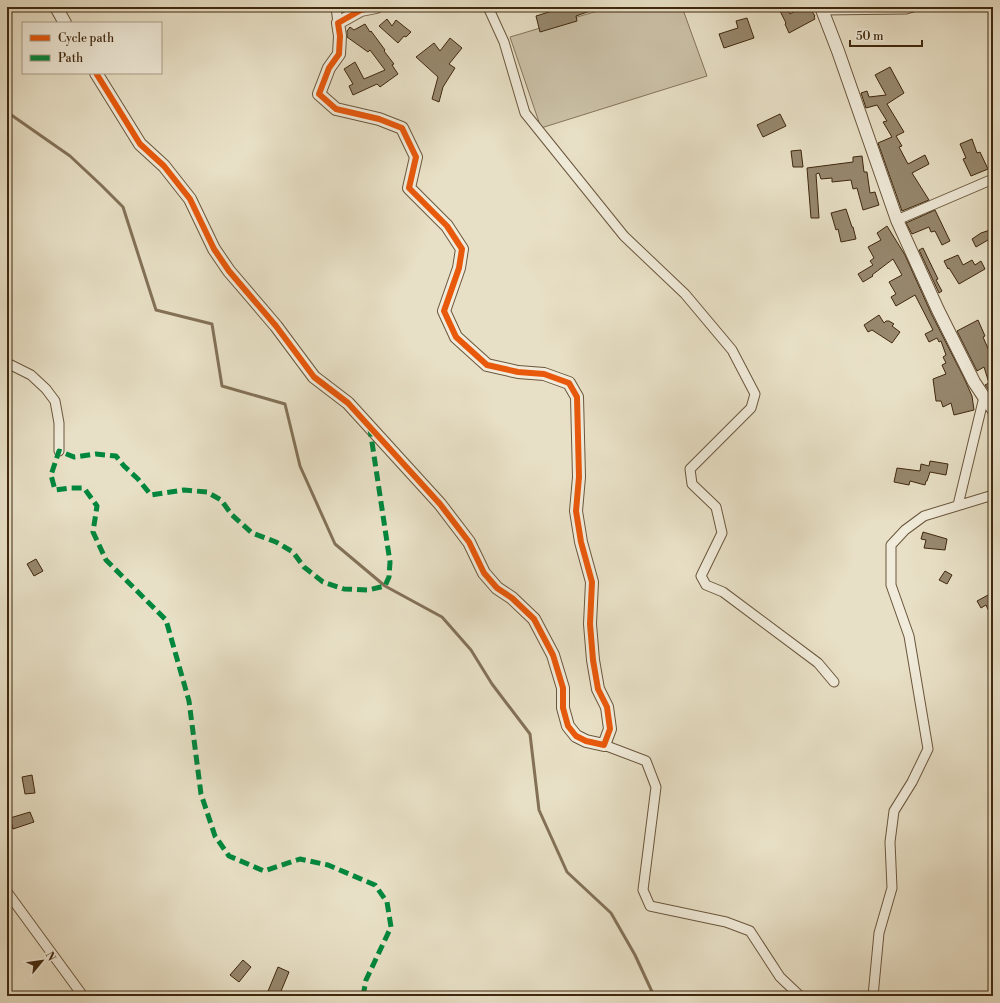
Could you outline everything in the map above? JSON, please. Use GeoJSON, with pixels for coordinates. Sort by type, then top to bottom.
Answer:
{"type":"FeatureCollection","features":[{"type":"Feature","properties":{"kind":"street"},"geometry":{"type":"LineString","coordinates":[[56,7],[64,22]]}},
{"type":"Feature","properties":{"kind":"street"},"geometry":{"type":"LineString","coordinates":[[336,7],[340,36],[339,54],[329,68],[319,94],[336,109],[379,119],[402,128],[416,157],[409,188],[447,226],[462,249],[459,268],[444,311],[456,337],[487,365],[518,372],[544,374],[570,383],[577,397],[579,477],[576,511],[581,542],[592,582],[590,624],[593,660],[598,689],[607,707],[610,729],[604,745]]}},
{"type":"Feature","properties":{"kind":"street"},"geometry":{"type":"LineString","coordinates":[[338,22],[361,10],[376,7]]}},
{"type":"Feature","properties":{"kind":"street"},"geometry":{"type":"LineString","coordinates":[[488,7],[504,42],[525,113],[624,236],[685,294],[732,350],[755,394],[751,408],[690,469],[692,484],[716,507],[722,533],[701,576],[706,585],[723,592],[818,663],[834,682]]}},
{"type":"Feature","properties":{"kind":"street"},"geometry":{"type":"LineString","coordinates":[[913,7],[906,9],[821,8],[838,51],[897,220],[938,310],[974,382],[988,397],[993,409]]}},
{"type":"Feature","properties":{"kind":"street"},"geometry":{"type":"LineString","coordinates":[[97,74],[140,144],[164,166],[190,199],[214,249],[229,272],[276,326],[314,377],[348,403],[440,504],[469,542],[484,572],[497,588],[512,598],[534,619],[552,655],[563,688],[563,708],[568,726],[576,736],[586,741],[604,745],[646,761],[656,787],[643,890],[650,906],[726,922],[750,931],[780,977],[800,996]]}},
{"type":"Feature","properties":{"kind":"street"},"geometry":{"type":"LineString","coordinates":[[897,220],[993,179]]}},
{"type":"Feature","properties":{"kind":"street"},"geometry":{"type":"LineString","coordinates":[[7,363],[31,375],[46,389],[55,401],[59,423],[59,451]]}},
{"type":"Feature","properties":{"kind":"street"},"geometry":{"type":"LineString","coordinates":[[958,505],[988,397]]}},
{"type":"Feature","properties":{"kind":"street"},"geometry":{"type":"LineString","coordinates":[[873,996],[879,933],[892,888],[890,842],[894,811],[912,782],[928,749],[909,636],[891,585],[891,545],[905,530],[924,516],[993,495]]}},
{"type":"Feature","properties":{"kind":"street"},"geometry":{"type":"LineString","coordinates":[[7,892],[83,996]]}},
{"type":"Feature","properties":{"kind":"shaded area"},"geometry":{"type":"Polygon","coordinates":[[[611,7],[682,7],[707,76],[541,128],[510,37],[611,7]]]}},
{"type":"Feature","properties":{"kind":"building"},"geometry":{"type":"Polygon","coordinates":[[[550,7],[599,8],[576,16],[577,21],[540,32],[536,16],[552,11],[550,7]]]}},
{"type":"Feature","properties":{"kind":"building"},"geometry":{"type":"Polygon","coordinates":[[[778,7],[786,7],[790,14],[801,7],[809,7],[815,16],[815,19],[789,33],[778,7]]]}},
{"type":"Feature","properties":{"kind":"building"},"geometry":{"type":"Polygon","coordinates":[[[747,18],[754,38],[724,48],[719,34],[738,28],[736,21],[747,18]]]}},
{"type":"Feature","properties":{"kind":"building"},"geometry":{"type":"Polygon","coordinates":[[[387,19],[392,26],[396,20],[411,32],[406,37],[404,36],[398,43],[379,26],[387,19]]]}},
{"type":"Feature","properties":{"kind":"building"},"geometry":{"type":"Polygon","coordinates":[[[365,24],[385,50],[384,51],[394,64],[392,65],[398,74],[380,87],[377,84],[353,95],[349,86],[353,84],[344,69],[355,62],[364,79],[385,70],[370,50],[368,52],[347,37],[347,31],[350,27],[354,30],[365,24]]]}},
{"type":"Feature","properties":{"kind":"building"},"geometry":{"type":"Polygon","coordinates":[[[450,38],[462,48],[449,64],[455,68],[443,87],[439,102],[432,99],[438,77],[416,57],[434,43],[440,51],[450,38]]]}},
{"type":"Feature","properties":{"kind":"building"},"geometry":{"type":"Polygon","coordinates":[[[890,67],[904,93],[887,104],[904,132],[896,136],[902,146],[899,147],[908,164],[925,155],[929,164],[912,173],[929,200],[902,211],[878,143],[892,137],[883,122],[887,121],[877,105],[866,108],[861,93],[867,91],[869,97],[886,95],[875,75],[890,67]]]}},
{"type":"Feature","properties":{"kind":"building"},"geometry":{"type":"Polygon","coordinates":[[[780,114],[786,126],[763,137],[757,125],[780,114]]]}},
{"type":"Feature","properties":{"kind":"building"},"geometry":{"type":"Polygon","coordinates":[[[972,139],[977,153],[980,152],[988,169],[971,176],[963,159],[966,158],[960,144],[972,139]]]}},
{"type":"Feature","properties":{"kind":"building"},"geometry":{"type":"Polygon","coordinates":[[[801,150],[803,167],[793,167],[791,151],[801,150]]]}},
{"type":"Feature","properties":{"kind":"building"},"geometry":{"type":"Polygon","coordinates":[[[862,156],[864,172],[867,172],[870,193],[875,192],[879,205],[863,210],[857,188],[853,189],[851,180],[832,182],[832,178],[821,179],[819,173],[816,174],[819,218],[811,218],[807,168],[853,162],[853,157],[862,156]]]}},
{"type":"Feature","properties":{"kind":"building"},"geometry":{"type":"Polygon","coordinates":[[[846,209],[856,239],[841,242],[838,229],[836,230],[831,213],[846,209]]]}},
{"type":"Feature","properties":{"kind":"building"},"geometry":{"type":"Polygon","coordinates":[[[935,210],[950,241],[942,245],[935,231],[931,232],[929,227],[912,234],[906,223],[935,210]]]}},
{"type":"Feature","properties":{"kind":"building"},"geometry":{"type":"Polygon","coordinates":[[[887,226],[905,255],[931,313],[964,378],[972,396],[974,410],[954,415],[951,403],[943,407],[941,401],[936,401],[933,379],[946,374],[942,365],[946,363],[943,357],[946,355],[941,341],[939,342],[937,338],[929,342],[925,334],[933,330],[915,295],[896,306],[891,297],[896,294],[889,282],[902,275],[893,259],[872,275],[873,276],[863,282],[858,274],[873,265],[870,261],[874,258],[868,247],[881,240],[877,233],[887,226]]]}},
{"type":"Feature","properties":{"kind":"building"},"geometry":{"type":"Polygon","coordinates":[[[993,229],[993,237],[976,247],[972,239],[981,233],[993,229]]]}},
{"type":"Feature","properties":{"kind":"building"},"geometry":{"type":"Polygon","coordinates":[[[923,248],[938,279],[936,280],[942,291],[939,293],[919,250],[923,248]]]}},
{"type":"Feature","properties":{"kind":"building"},"geometry":{"type":"Polygon","coordinates":[[[958,255],[963,265],[972,260],[975,265],[981,261],[985,269],[959,284],[944,261],[958,255]]]}},
{"type":"Feature","properties":{"kind":"building"},"geometry":{"type":"Polygon","coordinates":[[[879,315],[884,323],[889,321],[894,324],[892,326],[900,332],[892,343],[872,330],[868,332],[864,325],[879,315]]]}},
{"type":"Feature","properties":{"kind":"building"},"geometry":{"type":"Polygon","coordinates":[[[978,320],[985,336],[983,337],[993,360],[993,390],[989,390],[985,385],[989,383],[984,367],[977,371],[957,331],[978,320]]]}},
{"type":"Feature","properties":{"kind":"building"},"geometry":{"type":"Polygon","coordinates":[[[930,461],[948,464],[946,475],[930,472],[925,485],[910,481],[909,485],[894,482],[897,468],[920,471],[921,464],[929,466],[930,461]]]}},
{"type":"Feature","properties":{"kind":"building"},"geometry":{"type":"Polygon","coordinates":[[[923,532],[947,539],[945,550],[924,548],[926,540],[921,539],[923,532]]]}},
{"type":"Feature","properties":{"kind":"building"},"geometry":{"type":"Polygon","coordinates":[[[36,559],[43,571],[34,576],[27,564],[36,559]]]}},
{"type":"Feature","properties":{"kind":"building"},"geometry":{"type":"Polygon","coordinates":[[[945,571],[952,575],[947,584],[939,580],[945,571]]]}},
{"type":"Feature","properties":{"kind":"building"},"geometry":{"type":"Polygon","coordinates":[[[990,594],[993,600],[993,620],[986,605],[981,608],[977,601],[990,594]]]}},
{"type":"Feature","properties":{"kind":"building"},"geometry":{"type":"Polygon","coordinates":[[[32,775],[35,793],[25,794],[22,777],[32,775]]]}},
{"type":"Feature","properties":{"kind":"building"},"geometry":{"type":"Polygon","coordinates":[[[30,812],[34,822],[13,829],[10,818],[30,812]]]}},
{"type":"Feature","properties":{"kind":"building"},"geometry":{"type":"Polygon","coordinates":[[[243,960],[251,967],[239,982],[230,975],[243,960]]]}},
{"type":"Feature","properties":{"kind":"building"},"geometry":{"type":"Polygon","coordinates":[[[278,967],[289,972],[279,996],[266,996],[278,967]]]}},
{"type":"Feature","properties":{"kind":"waterway"},"geometry":{"type":"LineString","coordinates":[[7,112],[70,156],[123,207],[156,310],[212,324],[222,386],[285,404],[300,466],[335,544],[385,586],[442,617],[471,650],[492,684],[530,734],[539,810],[567,872],[611,913],[635,955],[654,996]]}},
{"type":"Feature","properties":{"kind":"marked path"},"geometry":{"type":"LineString","coordinates":[[363,996],[366,980],[391,927],[387,902],[375,885],[328,865],[300,859],[264,871],[229,856],[215,836],[201,794],[189,701],[166,620],[106,560],[93,532],[97,506],[84,488],[55,490],[51,475],[59,451],[74,457],[96,454],[116,456],[151,495],[184,490],[207,492],[221,500],[232,515],[252,533],[276,542],[293,552],[304,567],[323,582],[344,589],[368,590],[385,586],[389,577],[390,562],[370,429]]}},
{"type":"Feature","properties":{"kind":"cycle path"},"geometry":{"type":"LineString","coordinates":[[97,74],[140,144],[164,166],[190,199],[214,249],[229,271],[276,326],[314,377],[348,403],[440,504],[469,542],[484,573],[497,588],[512,598],[534,619],[553,655],[563,688],[563,708],[568,726],[576,736],[586,741],[604,745],[610,729],[607,707],[598,689],[593,660],[590,624],[592,582],[581,542],[576,511],[579,477],[577,397],[569,383],[544,374],[518,372],[487,365],[456,337],[444,311],[459,268],[462,249],[447,226],[409,188],[416,157],[402,128],[379,119],[336,109],[319,94],[329,68],[339,54],[340,36],[338,23],[361,10],[376,7]]}}]}
